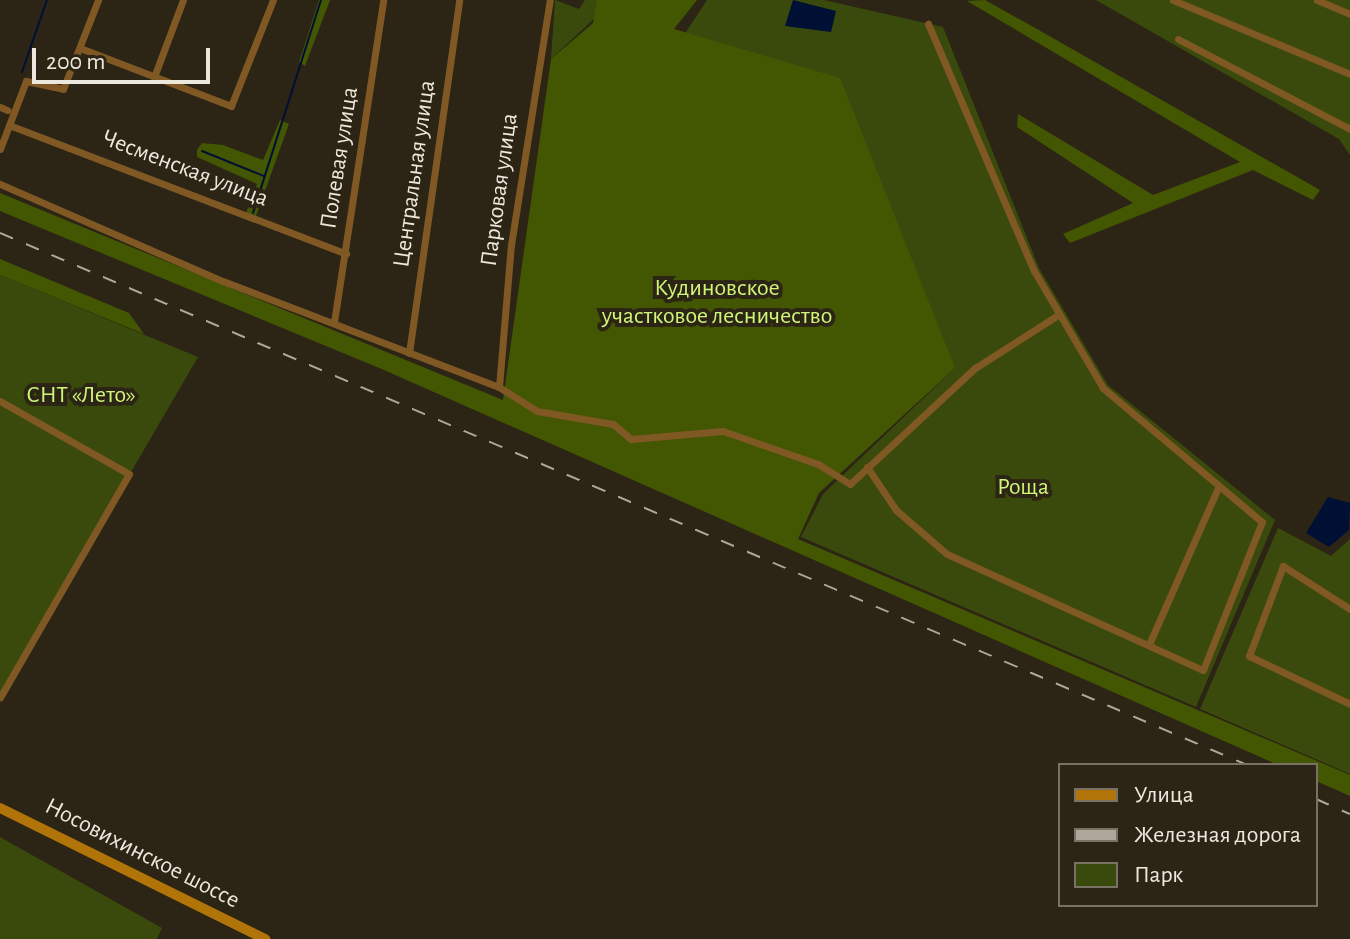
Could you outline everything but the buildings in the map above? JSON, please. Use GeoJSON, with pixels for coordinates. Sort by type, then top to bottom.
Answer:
{"type":"FeatureCollection","features":[{"type":"Feature","properties":{"kind":"main road","name":"Носовихинское шоссе"},"geometry":{"type":"LineString","coordinates":[[0,808],[265,939]]}},
{"type":"Feature","properties":{"kind":"street"},"geometry":{"type":"LineString","coordinates":[[0,149],[26,81],[60,92],[98,0]]}},
{"type":"Feature","properties":{"kind":"street"},"geometry":{"type":"LineString","coordinates":[[154,77],[183,0]]}},
{"type":"Feature","properties":{"kind":"street"},"geometry":{"type":"LineString","coordinates":[[80,48],[231,106],[273,0]]}},
{"type":"Feature","properties":{"kind":"street","name":"Полевая улица"},"geometry":{"type":"LineString","coordinates":[[334,322],[383,0]]}},
{"type":"Feature","properties":{"kind":"street","name":"Центральная улица"},"geometry":{"type":"LineString","coordinates":[[409,353],[459,0]]}},
{"type":"Feature","properties":{"kind":"street","name":"Парковая улица"},"geometry":{"type":"LineString","coordinates":[[499,387],[511,245],[550,0]]}},
{"type":"Feature","properties":{"kind":"street"},"geometry":{"type":"LineString","coordinates":[[1173,0],[1350,74]]}},
{"type":"Feature","properties":{"kind":"street"},"geometry":{"type":"LineString","coordinates":[[1317,0],[1350,14]]}},
{"type":"Feature","properties":{"kind":"street"},"geometry":{"type":"LineString","coordinates":[[867,467],[896,510],[947,554],[1150,642],[1203,670],[1262,522],[1103,388],[1058,315],[928,24]]}},
{"type":"Feature","properties":{"kind":"street"},"geometry":{"type":"LineString","coordinates":[[1178,39],[1350,129]]}},
{"type":"Feature","properties":{"kind":"street","name":"Чесменская улица"},"geometry":{"type":"LineString","coordinates":[[9,125],[346,254]]}},
{"type":"Feature","properties":{"kind":"street"},"geometry":{"type":"LineString","coordinates":[[0,184],[409,353],[499,387],[537,411],[613,424],[631,439],[723,431],[818,464],[850,484],[975,368],[1058,315]]}},
{"type":"Feature","properties":{"kind":"street"},"geometry":{"type":"LineString","coordinates":[[0,401],[129,474],[0,697]]}},
{"type":"Feature","properties":{"kind":"street"},"geometry":{"type":"LineString","coordinates":[[1150,642],[1218,488]]}},
{"type":"Feature","properties":{"kind":"street"},"geometry":{"type":"LineString","coordinates":[[1349,605],[1283,566],[1249,656],[1350,704]]}},
{"type":"Feature","properties":{"kind":"green space"},"geometry":{"type":"Polygon","coordinates":[[[319,0],[330,0],[305,66],[299,62],[319,0]]]}},
{"type":"Feature","properties":{"kind":"green space"},"geometry":{"type":"Polygon","coordinates":[[[555,0],[579,9],[585,0],[597,0],[597,16],[551,59],[555,0]]]}},
{"type":"Feature","properties":{"kind":"green space","name":"Кудиновское участковое лесничество"},"geometry":{"type":"Polygon","coordinates":[[[597,0],[697,0],[674,29],[840,78],[955,368],[819,493],[798,539],[1350,775],[1350,796],[1318,782],[1318,763],[1273,763],[384,370],[0,211],[0,193],[503,400],[551,59],[593,23],[597,0]]]}},
{"type":"Feature","properties":{"kind":"green space","name":"Роща"},"geometry":{"type":"Polygon","coordinates":[[[707,0],[824,0],[943,27],[1039,268],[1108,385],[1275,520],[1196,707],[801,537],[823,494],[955,368],[680,41],[707,0]]]}},
{"type":"Feature","properties":{"kind":"green space"},"geometry":{"type":"Polygon","coordinates":[[[985,0],[1320,190],[1313,200],[1253,170],[1070,243],[1063,234],[1133,203],[1017,127],[1018,114],[1153,195],[1240,162],[967,1],[985,0]]]}},
{"type":"Feature","properties":{"kind":"green space"},"geometry":{"type":"Polygon","coordinates":[[[1096,0],[1350,0],[1350,155],[1339,139],[1096,0]]]}},
{"type":"Feature","properties":{"kind":"green space"},"geometry":{"type":"Polygon","coordinates":[[[280,120],[289,124],[256,216],[246,213],[257,184],[197,157],[197,150],[202,143],[223,145],[263,160],[280,120]]]}},
{"type":"Feature","properties":{"kind":"green space"},"geometry":{"type":"Polygon","coordinates":[[[0,259],[129,313],[144,334],[0,275],[0,259]]]}},
{"type":"Feature","properties":{"kind":"green space","name":"СНТ «Лето»"},"geometry":{"type":"Polygon","coordinates":[[[0,275],[198,357],[0,697],[0,275]]]}},
{"type":"Feature","properties":{"kind":"green space"},"geometry":{"type":"Polygon","coordinates":[[[1278,528],[1331,556],[1350,539],[1350,774],[1200,709],[1278,528]]]}},
{"type":"Feature","properties":{"kind":"green space"},"geometry":{"type":"Polygon","coordinates":[[[0,837],[162,928],[157,939],[0,939],[0,837]]]}},
{"type":"Feature","properties":{"kind":"water"},"geometry":{"type":"Polygon","coordinates":[[[793,0],[836,11],[831,32],[785,26],[793,0]]]}},
{"type":"Feature","properties":{"kind":"water"},"geometry":{"type":"Polygon","coordinates":[[[1328,497],[1350,503],[1349,530],[1329,547],[1306,533],[1328,497]]]}},
{"type":"Feature","properties":{"kind":"waterway"},"geometry":{"type":"LineString","coordinates":[[22,72],[47,0]]}},
{"type":"Feature","properties":{"kind":"waterway"},"geometry":{"type":"LineString","coordinates":[[253,213],[321,0]]}},
{"type":"Feature","properties":{"kind":"waterway"},"geometry":{"type":"LineString","coordinates":[[202,151],[264,176]]}},
{"type":"Feature","properties":{"kind":"railway"},"geometry":{"type":"LineString","coordinates":[[0,233],[1242,763]]}},
{"type":"Feature","properties":{"kind":"railway"},"geometry":{"type":"LineString","coordinates":[[1318,800],[1350,814]]}}]}
